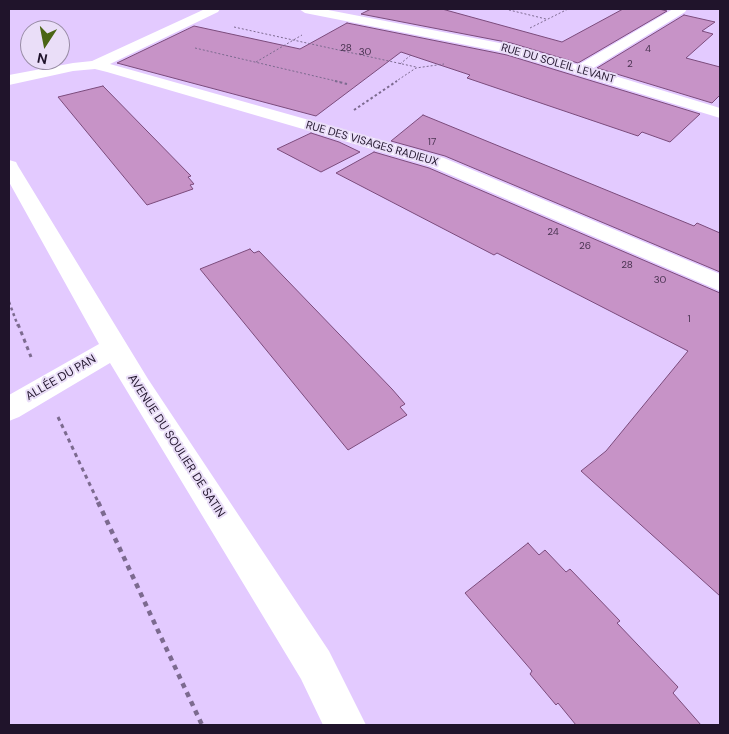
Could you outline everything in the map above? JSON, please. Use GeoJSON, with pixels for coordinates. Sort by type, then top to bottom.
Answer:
{"type":"FeatureCollection","features":[{"type":"Feature","properties":{"kind":"street"},"geometry":{"type":"LineString","coordinates":[[95,65],[214,9]]}},
{"type":"Feature","properties":{"kind":"street","name":"RUE DU SOLEIL LEVANT"},"geometry":{"type":"LineString","coordinates":[[305,9],[344,13],[510,49],[720,113]]}},
{"type":"Feature","properties":{"kind":"street"},"geometry":{"type":"LineString","coordinates":[[580,70],[681,9]]}},
{"type":"Feature","properties":{"kind":"street","name":"RUE DES VISAGES RADIEUX"},"geometry":{"type":"LineString","coordinates":[[9,80],[73,67],[95,65],[437,162],[720,283]]}},
{"type":"Feature","properties":{"kind":"street","name":"AVENUE DU SOULIER DE SATIN"},"geometry":{"type":"LineString","coordinates":[[11,174],[114,348],[315,665],[345,725]]}},
{"type":"Feature","properties":{"kind":"street","name":"ALLÉE DU PAN"},"geometry":{"type":"LineString","coordinates":[[9,408],[114,348]]}},
{"type":"Feature","properties":{"kind":"path"},"geometry":{"type":"LineString","coordinates":[[505,9],[547,20]]}},
{"type":"Feature","properties":{"kind":"path"},"geometry":{"type":"LineString","coordinates":[[255,62],[344,13]]}},
{"type":"Feature","properties":{"kind":"path"},"geometry":{"type":"LineString","coordinates":[[194,18],[416,68],[444,64]]}},
{"type":"Feature","properties":{"kind":"path"},"geometry":{"type":"LineString","coordinates":[[154,38],[348,84]]}},
{"type":"Feature","properties":{"kind":"path"},"geometry":{"type":"LineString","coordinates":[[324,130],[416,68]]}},
{"type":"Feature","properties":{"kind":"path"},"geometry":{"type":"LineString","coordinates":[[9,302],[44,388],[202,725]]}},
{"type":"Feature","properties":{"kind":"building"},"geometry":{"type":"Polygon","coordinates":[[[371,9],[442,9],[562,42],[623,9],[659,9],[667,11],[578,63],[511,43],[361,14],[371,9]]]}},
{"type":"Feature","properties":{"kind":"building"},"geometry":{"type":"Polygon","coordinates":[[[684,15],[715,22],[702,31],[713,34],[686,58],[720,67],[720,95],[712,103],[597,68],[684,15]]]}},
{"type":"Feature","properties":{"kind":"building"},"geometry":{"type":"Polygon","coordinates":[[[347,23],[507,55],[700,114],[670,142],[642,132],[638,136],[467,78],[470,75],[401,52],[316,116],[117,63],[194,26],[300,49],[347,23]]]}},
{"type":"Feature","properties":{"kind":"building"},"geometry":{"type":"Polygon","coordinates":[[[103,86],[191,176],[188,177],[194,184],[190,185],[193,189],[147,205],[58,97],[103,86]]]}},
{"type":"Feature","properties":{"kind":"building"},"geometry":{"type":"Polygon","coordinates":[[[423,115],[694,226],[697,223],[720,233],[720,272],[445,156],[391,141],[423,115]]]}},
{"type":"Feature","properties":{"kind":"building"},"geometry":{"type":"Polygon","coordinates":[[[311,133],[339,142],[360,152],[321,172],[277,149],[311,133]]]}},
{"type":"Feature","properties":{"kind":"building"},"geometry":{"type":"Polygon","coordinates":[[[374,152],[429,168],[720,293],[720,596],[581,471],[606,451],[688,351],[497,253],[494,255],[336,173],[374,152]]]}},
{"type":"Feature","properties":{"kind":"building"},"geometry":{"type":"Polygon","coordinates":[[[250,249],[254,253],[259,251],[392,389],[405,404],[400,407],[407,415],[348,450],[200,269],[250,249]]]}},
{"type":"Feature","properties":{"kind":"building"},"geometry":{"type":"Polygon","coordinates":[[[528,543],[539,555],[545,550],[566,572],[570,569],[620,621],[617,623],[678,687],[673,693],[701,725],[576,725],[558,703],[556,705],[530,674],[532,671],[465,593],[528,543]]]}}]}
